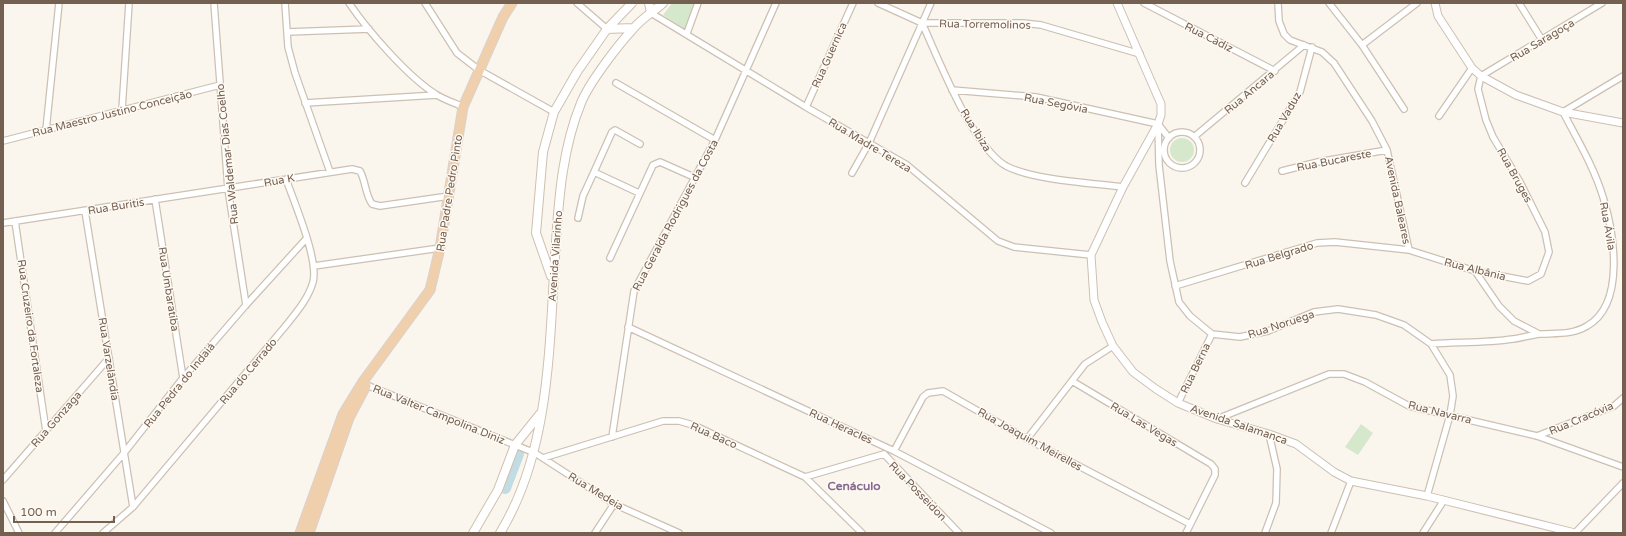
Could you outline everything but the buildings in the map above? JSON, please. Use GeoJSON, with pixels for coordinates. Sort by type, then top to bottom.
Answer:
{"type":"FeatureCollection","features":[{"type":"Feature","properties":{"kind":"highway","name":"Rua Padre Pedro Pinto"},"geometry":{"type":"LineString","coordinates":[[309,533],[349,418],[364,384],[370,373],[430,290],[440,248],[463,107],[502,17],[512,3]]}},
{"type":"Feature","properties":{"kind":"highway","name":"Rua Padre Pedro Pinto"},"geometry":{"type":"LineString","coordinates":[[300,533],[343,414],[364,384]]}},
{"type":"Feature","properties":{"kind":"main road","name":"Avenida Vilarinho"},"geometry":{"type":"LineString","coordinates":[[553,282],[536,233],[543,152],[554,112],[577,72],[607,29],[632,3]]}},
{"type":"Feature","properties":{"kind":"main road"},"geometry":{"type":"LineString","coordinates":[[649,3],[651,13]]}},
{"type":"Feature","properties":{"kind":"main road","name":"Avenida Vilarinho"},"geometry":{"type":"LineString","coordinates":[[500,533],[507,521],[534,453],[541,414],[547,372],[558,205],[569,136],[581,101],[605,64],[633,28],[662,3]]}},
{"type":"Feature","properties":{"kind":"main road"},"geometry":{"type":"LineString","coordinates":[[607,29],[633,28]]}},
{"type":"Feature","properties":{"kind":"main road"},"geometry":{"type":"LineString","coordinates":[[473,533],[498,490],[520,437],[541,414]]}},
{"type":"Feature","properties":{"kind":"street"},"geometry":{"type":"LineString","coordinates":[[46,130],[59,3]]}},
{"type":"Feature","properties":{"kind":"street"},"geometry":{"type":"LineString","coordinates":[[122,110],[129,3]]}},
{"type":"Feature","properties":{"kind":"street","name":"Rua Waldemar Dias Coelho"},"geometry":{"type":"LineString","coordinates":[[214,3],[228,189],[246,304]]}},
{"type":"Feature","properties":{"kind":"street"},"geometry":{"type":"LineString","coordinates":[[285,3],[287,32],[295,73],[330,172]]}},
{"type":"Feature","properties":{"kind":"street"},"geometry":{"type":"LineString","coordinates":[[349,3],[369,29],[418,79],[437,95],[463,107]]}},
{"type":"Feature","properties":{"kind":"street"},"geometry":{"type":"LineString","coordinates":[[425,3],[457,53],[479,70],[554,112]]}},
{"type":"Feature","properties":{"kind":"street"},"geometry":{"type":"LineString","coordinates":[[577,3],[607,29]]}},
{"type":"Feature","properties":{"kind":"street"},"geometry":{"type":"LineString","coordinates":[[687,33],[698,3]]}},
{"type":"Feature","properties":{"kind":"street","name":"Rua Geralda Rodrigues da Costa"},"geometry":{"type":"LineString","coordinates":[[612,437],[634,291],[696,178],[715,140],[776,3]]}},
{"type":"Feature","properties":{"kind":"street","name":"Rua Guernica"},"geometry":{"type":"LineString","coordinates":[[806,107],[853,3]]}},
{"type":"Feature","properties":{"kind":"street","name":"Rua Torremolinos"},"geometry":{"type":"LineString","coordinates":[[878,3],[922,23],[1023,23],[1041,25],[1140,54]]}},
{"type":"Feature","properties":{"kind":"street"},"geometry":{"type":"LineString","coordinates":[[852,173],[868,143],[931,3]]}},
{"type":"Feature","properties":{"kind":"street","name":"Avenida Salamanca"},"geometry":{"type":"LineString","coordinates":[[1117,3],[1161,104],[1161,115],[1158,124],[1123,187],[1091,255],[1094,300],[1112,346],[1133,372],[1156,389],[1178,402],[1217,419],[1296,444],[1334,472],[1351,481],[1427,496],[1575,533]]}},
{"type":"Feature","properties":{"kind":"street","name":"Rua Cádiz"},"geometry":{"type":"LineString","coordinates":[[1144,3],[1275,71]]}},
{"type":"Feature","properties":{"kind":"street","name":"Avenida Baleares"},"geometry":{"type":"LineString","coordinates":[[1278,3],[1279,21],[1284,34],[1290,40],[1322,52],[1334,63],[1372,121],[1387,150],[1409,250]]}},
{"type":"Feature","properties":{"kind":"street"},"geometry":{"type":"LineString","coordinates":[[1329,3],[1362,45],[1404,109]]}},
{"type":"Feature","properties":{"kind":"street"},"geometry":{"type":"LineString","coordinates":[[1362,45],[1417,3]]}},
{"type":"Feature","properties":{"kind":"street"},"geometry":{"type":"LineString","coordinates":[[1435,3],[1438,16],[1472,68],[1481,76],[1516,95],[1563,112],[1623,123]]}},
{"type":"Feature","properties":{"kind":"street"},"geometry":{"type":"LineString","coordinates":[[1519,3],[1542,40]]}},
{"type":"Feature","properties":{"kind":"street","name":"Rua Saragoça"},"geometry":{"type":"LineString","coordinates":[[1481,76],[1602,3]]}},
{"type":"Feature","properties":{"kind":"street","name":"Rua Madre Tereza"},"geometry":{"type":"LineString","coordinates":[[651,13],[687,33],[806,107],[907,165],[998,241],[1014,247],[1091,255]]}},
{"type":"Feature","properties":{"kind":"street","name":"Rua Ibiza"},"geometry":{"type":"LineString","coordinates":[[922,23],[952,90],[979,138],[991,154],[1007,166],[1029,174],[1123,187]]}},
{"type":"Feature","properties":{"kind":"street"},"geometry":{"type":"LineString","coordinates":[[287,32],[369,29]]}},
{"type":"Feature","properties":{"kind":"street","name":"Rua Ancara"},"geometry":{"type":"LineString","coordinates":[[1194,137],[1304,46]]}},
{"type":"Feature","properties":{"kind":"street","name":"Rua Vaduz"},"geometry":{"type":"LineString","coordinates":[[1245,183],[1300,92],[1312,48]]}},
{"type":"Feature","properties":{"kind":"street"},"geometry":{"type":"LineString","coordinates":[[1439,116],[1472,68]]}},
{"type":"Feature","properties":{"kind":"street","name":"Rua Bruges"},"geometry":{"type":"LineString","coordinates":[[1481,76],[1478,89],[1486,120],[1493,137],[1520,182],[1545,232],[1549,252],[1541,274]]}},
{"type":"Feature","properties":{"kind":"street"},"geometry":{"type":"LineString","coordinates":[[1563,112],[1623,76]]}},
{"type":"Feature","properties":{"kind":"street"},"geometry":{"type":"LineString","coordinates":[[616,83],[715,140]]}},
{"type":"Feature","properties":{"kind":"street","name":"Rua Maestro Justino Conceição"},"geometry":{"type":"LineString","coordinates":[[3,140],[220,85]]}},
{"type":"Feature","properties":{"kind":"street","name":"Rua Segóvia"},"geometry":{"type":"LineString","coordinates":[[952,90],[1036,97],[1158,124]]}},
{"type":"Feature","properties":{"kind":"street"},"geometry":{"type":"LineString","coordinates":[[305,102],[437,95]]}},
{"type":"Feature","properties":{"kind":"street","name":"Rua Ávila"},"geometry":{"type":"LineString","coordinates":[[1431,344],[1513,339],[1539,334],[1571,333],[1588,326],[1601,314],[1608,298],[1614,275],[1612,242],[1603,197],[1593,171],[1563,112]]}},
{"type":"Feature","properties":{"kind":"street"},"geometry":{"type":"LineString","coordinates":[[1158,124],[1169,138]]}},
{"type":"Feature","properties":{"kind":"street"},"geometry":{"type":"LineString","coordinates":[[1158,124],[1159,165],[1175,286],[1179,302],[1190,316],[1212,334]]}},
{"type":"Feature","properties":{"kind":"street"},"geometry":{"type":"LineString","coordinates":[[578,218],[583,196],[612,132],[614,130],[640,144]]}},
{"type":"Feature","properties":{"kind":"street"},"geometry":{"type":"LineString","coordinates":[[1179,132],[1190,134],[1194,137],[1200,148],[1200,154],[1193,164],[1182,168],[1176,167],[1166,159],[1164,148],[1169,138],[1179,132]]}},
{"type":"Feature","properties":{"kind":"street","name":"Rua Bucareste"},"geometry":{"type":"LineString","coordinates":[[1282,171],[1318,162],[1387,150]]}},
{"type":"Feature","properties":{"kind":"street"},"geometry":{"type":"LineString","coordinates":[[1159,165],[1166,159]]}},
{"type":"Feature","properties":{"kind":"street"},"geometry":{"type":"LineString","coordinates":[[610,258],[639,193],[654,165],[660,162],[696,178]]}},
{"type":"Feature","properties":{"kind":"street","name":"Rua K"},"geometry":{"type":"LineString","coordinates":[[228,189],[352,169],[360,171],[367,197],[372,204],[380,206],[449,196]]}},
{"type":"Feature","properties":{"kind":"street"},"geometry":{"type":"LineString","coordinates":[[594,172],[639,193]]}},
{"type":"Feature","properties":{"kind":"street","name":"Rua do Cerrado"},"geometry":{"type":"LineString","coordinates":[[103,533],[133,507],[283,329],[304,301],[313,284],[314,266],[286,179]]}},
{"type":"Feature","properties":{"kind":"street","name":"Rua Buritis"},"geometry":{"type":"LineString","coordinates":[[3,223],[228,189]]}},
{"type":"Feature","properties":{"kind":"street","name":"Rua Umbaratiba"},"geometry":{"type":"LineString","coordinates":[[154,200],[183,378]]}},
{"type":"Feature","properties":{"kind":"street","name":"Rua Varzelândia"},"geometry":{"type":"LineString","coordinates":[[85,211],[133,507]]}},
{"type":"Feature","properties":{"kind":"street","name":"Rua Cruzeiro da Fortaleza"},"geometry":{"type":"LineString","coordinates":[[15,221],[46,431]]}},
{"type":"Feature","properties":{"kind":"street","name":"Rua Pedra do Indaiá"},"geometry":{"type":"LineString","coordinates":[[55,533],[124,453],[183,378],[246,304],[306,238]]}},
{"type":"Feature","properties":{"kind":"street","name":"Rua Belgrado"},"geometry":{"type":"LineString","coordinates":[[1175,286],[1317,243],[1335,242],[1409,250]]}},
{"type":"Feature","properties":{"kind":"street"},"geometry":{"type":"LineString","coordinates":[[314,266],[440,248]]}},
{"type":"Feature","properties":{"kind":"street","name":"Rua Albânia"},"geometry":{"type":"LineString","coordinates":[[1409,250],[1475,271],[1528,280],[1541,274]]}},
{"type":"Feature","properties":{"kind":"street"},"geometry":{"type":"LineString","coordinates":[[1475,271],[1499,306],[1514,321],[1539,334]]}},
{"type":"Feature","properties":{"kind":"street","name":"Rua Noruega"},"geometry":{"type":"LineString","coordinates":[[1212,334],[1240,337],[1268,331],[1314,312],[1338,309],[1376,315],[1404,325],[1431,344],[1450,375],[1453,396],[1450,415],[1427,496]]}},
{"type":"Feature","properties":{"kind":"street","name":"Rua Heracles"},"geometry":{"type":"LineString","coordinates":[[628,326],[885,446],[1051,533]]}},
{"type":"Feature","properties":{"kind":"street","name":"Rua Berna"},"geometry":{"type":"LineString","coordinates":[[1178,402],[1212,334]]}},
{"type":"Feature","properties":{"kind":"street"},"geometry":{"type":"LineString","coordinates":[[1027,439],[1085,364],[1112,346]]}},
{"type":"Feature","properties":{"kind":"street","name":"Rua Gonzaga"},"geometry":{"type":"LineString","coordinates":[[3,480],[109,358]]}},
{"type":"Feature","properties":{"kind":"street","name":"Rua Navarra"},"geometry":{"type":"LineString","coordinates":[[1217,419],[1330,374],[1344,374],[1365,382],[1409,406],[1537,436],[1623,467]]}},
{"type":"Feature","properties":{"kind":"street","name":"Rua Las Vegas"},"geometry":{"type":"LineString","coordinates":[[1072,381],[1211,464],[1215,475],[1190,524]]}},
{"type":"Feature","properties":{"kind":"street","name":"Rua Valter Campolina Diniz"},"geometry":{"type":"LineString","coordinates":[[364,384],[516,444]]}},
{"type":"Feature","properties":{"kind":"street","name":"Rua Joaquim Meirelles"},"geometry":{"type":"LineString","coordinates":[[894,451],[923,397],[928,393],[943,391],[1027,439],[1190,524]]}},
{"type":"Feature","properties":{"kind":"street","name":"Rua Cracóvia"},"geometry":{"type":"LineString","coordinates":[[1537,436],[1614,406],[1623,398]]}},
{"type":"Feature","properties":{"kind":"street","name":"Rua Baco"},"geometry":{"type":"LineString","coordinates":[[542,458],[663,421],[679,421],[693,425],[805,477],[862,533]]}},
{"type":"Feature","properties":{"kind":"street"},"geometry":{"type":"LineString","coordinates":[[1265,533],[1276,503],[1277,470],[1268,434]]}},
{"type":"Feature","properties":{"kind":"street","name":"Rua Medeia"},"geometry":{"type":"LineString","coordinates":[[516,444],[534,453],[614,504],[679,533]]}},
{"type":"Feature","properties":{"kind":"street","name":"Rua Posseidon"},"geometry":{"type":"LineString","coordinates":[[885,446],[884,454],[959,533]]}},
{"type":"Feature","properties":{"kind":"street"},"geometry":{"type":"LineString","coordinates":[[805,477],[884,454]]}},
{"type":"Feature","properties":{"kind":"street"},"geometry":{"type":"LineString","coordinates":[[1331,533],[1351,481]]}},
{"type":"Feature","properties":{"kind":"street"},"geometry":{"type":"LineString","coordinates":[[1575,533],[1623,483]]}},
{"type":"Feature","properties":{"kind":"street"},"geometry":{"type":"LineString","coordinates":[[1423,533],[1444,500]]}},
{"type":"Feature","properties":{"kind":"street"},"geometry":{"type":"LineString","coordinates":[[3,501],[19,533]]}},
{"type":"Feature","properties":{"kind":"street"},"geometry":{"type":"LineString","coordinates":[[595,533],[614,504]]}},
{"type":"Feature","properties":{"kind":"street"},"geometry":{"type":"LineString","coordinates":[[1186,533],[1190,524]]}},
{"type":"Feature","properties":{"kind":"green space"},"geometry":{"type":"Polygon","coordinates":[[[672,3],[696,3],[686,30],[663,15],[672,3]]]}},
{"type":"Feature","properties":{"kind":"green space"},"geometry":{"type":"Polygon","coordinates":[[[1182,138],[1190,142],[1194,150],[1190,158],[1182,162],[1174,158],[1170,150],[1174,142],[1182,138]]]}},
{"type":"Feature","properties":{"kind":"green space"},"geometry":{"type":"Polygon","coordinates":[[[1361,424],[1373,433],[1358,455],[1345,447],[1361,424]]]}},
{"type":"Feature","properties":{"kind":"waterway"},"geometry":{"type":"LineString","coordinates":[[505,488],[518,454]]}},
{"type":"Feature","properties":{"kind":"district","name":"Cenáculo"},"geometry":{"type":"Point","coordinates":[854,486]}}]}
